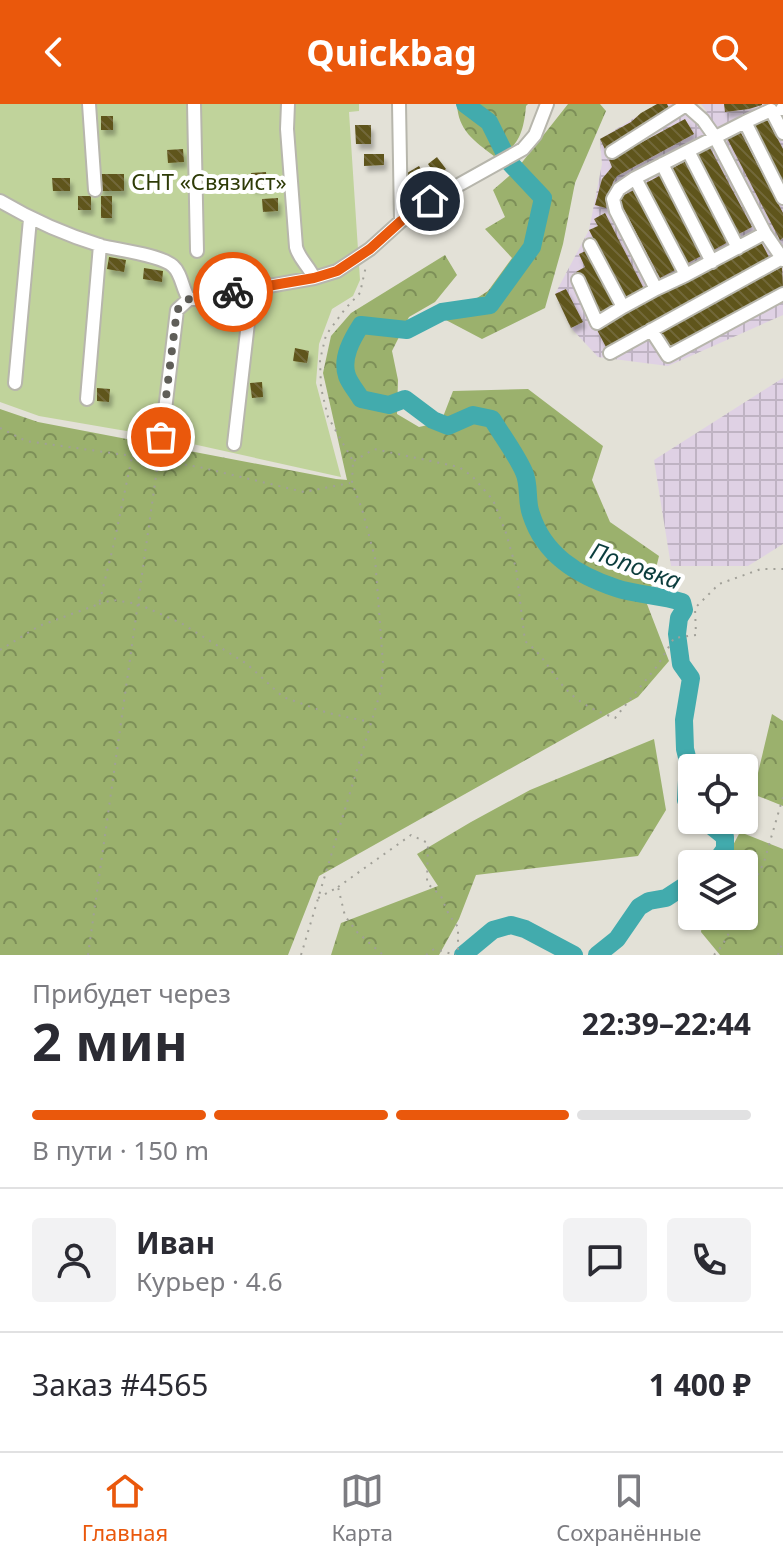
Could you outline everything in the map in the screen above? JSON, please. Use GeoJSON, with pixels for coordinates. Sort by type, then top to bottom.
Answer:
{"type":"FeatureCollection","features":[{"type":"Feature","properties":{"kind":"street"},"geometry":{"type":"LineString","coordinates":[[89,104],[95,190]]}},
{"type":"Feature","properties":{"kind":"street"},"geometry":{"type":"LineString","coordinates":[[194,104],[197,251]]}},
{"type":"Feature","properties":{"kind":"street"},"geometry":{"type":"LineString","coordinates":[[288,104],[296,247],[314,278]]}},
{"type":"Feature","properties":{"kind":"street"},"geometry":{"type":"LineString","coordinates":[[399,104],[401,221]]}},
{"type":"Feature","properties":{"kind":"street"},"geometry":{"type":"LineString","coordinates":[[159,460],[177,310],[189,299],[314,278],[337,271],[430,201],[523,149],[535,135],[547,104]]}},
{"type":"Feature","properties":{"kind":"street"},"geometry":{"type":"LineString","coordinates":[[610,353],[783,258],[765,233],[715,137],[686,104],[612,152]]}},
{"type":"Feature","properties":{"kind":"street"},"geometry":{"type":"LineString","coordinates":[[656,289],[616,211],[613,199],[619,189],[771,110],[783,133]]}},
{"type":"Feature","properties":{"kind":"street"},"geometry":{"type":"LineString","coordinates":[[745,122],[783,198]]}},
{"type":"Feature","properties":{"kind":"street"},"geometry":{"type":"LineString","coordinates":[[688,151],[738,248]]}},
{"type":"Feature","properties":{"kind":"street"},"geometry":{"type":"LineString","coordinates":[[662,164],[712,262]]}},
{"type":"Feature","properties":{"kind":"street"},"geometry":{"type":"LineString","coordinates":[[635,178],[686,275]]}},
{"type":"Feature","properties":{"kind":"street"},"geometry":{"type":"LineString","coordinates":[[0,201],[30,219],[100,245],[172,265],[189,299]]}},
{"type":"Feature","properties":{"kind":"street"},"geometry":{"type":"LineString","coordinates":[[15,383],[30,219]]}},
{"type":"Feature","properties":{"kind":"street"},"geometry":{"type":"LineString","coordinates":[[578,280],[597,323],[765,233]]}},
{"type":"Feature","properties":{"kind":"street"},"geometry":{"type":"LineString","coordinates":[[87,399],[100,245]]}},
{"type":"Feature","properties":{"kind":"street"},"geometry":{"type":"LineString","coordinates":[[590,245],[623,307]]}},
{"type":"Feature","properties":{"kind":"street"},"geometry":{"type":"LineString","coordinates":[[234,444],[252,288]]}},
{"type":"Feature","properties":{"kind":"street"},"geometry":{"type":"LineString","coordinates":[[651,330],[668,356],[783,294]]}},
{"type":"Feature","properties":{"kind":"path"},"geometry":{"type":"LineString","coordinates":[[301,955],[381,690],[383,664],[375,558],[352,483],[353,461],[328,417],[321,388],[320,360],[326,335],[360,293],[370,249]]}},
{"type":"Feature","properties":{"kind":"path"},"geometry":{"type":"LineString","coordinates":[[0,428],[26,441],[199,467],[304,492],[352,483]]}},
{"type":"Feature","properties":{"kind":"path"},"geometry":{"type":"LineString","coordinates":[[353,461],[374,449],[459,467],[472,476],[493,500],[506,533],[516,568],[525,641],[538,651],[570,694],[591,709],[615,718],[658,665],[674,638],[696,635],[695,608],[719,584],[761,569],[783,569]]}},
{"type":"Feature","properties":{"kind":"path"},"geometry":{"type":"LineString","coordinates":[[99,604],[132,456]]}},
{"type":"Feature","properties":{"kind":"path"},"geometry":{"type":"LineString","coordinates":[[88,955],[159,460]]}},
{"type":"Feature","properties":{"kind":"path"},"geometry":{"type":"LineString","coordinates":[[0,650],[39,626],[99,604],[113,600],[138,604],[181,623],[247,664],[283,697],[328,713],[371,722]]}},
{"type":"Feature","properties":{"kind":"path"},"geometry":{"type":"LineString","coordinates":[[758,875],[783,797]]}},
{"type":"Feature","properties":{"kind":"path"},"geometry":{"type":"LineString","coordinates":[[317,899],[411,835],[428,843],[427,883],[441,896],[458,927],[457,955],[434,949],[426,955]]}},
{"type":"Feature","properties":{"kind":"path"},"geometry":{"type":"LineString","coordinates":[[338,887],[345,916],[357,932],[383,955]]}},
{"type":"Feature","properties":{"kind":"path"},"geometry":{"type":"LineString","coordinates":[[714,955],[731,930]]}},
{"type":"Feature","properties":{"kind":"path"},"geometry":{"type":"LineString","coordinates":[[778,955],[783,941]]}},
{"type":"Feature","properties":{"kind":"shaded area"},"geometry":{"type":"Polygon","coordinates":[[[657,104],[679,104],[707,112],[701,104],[783,104],[783,315],[668,366],[598,357],[571,328],[555,294],[589,230],[602,164],[600,139],[657,104]]]}},
{"type":"Feature","properties":{"kind":"shaded area"},"geometry":{"type":"Polygon","coordinates":[[[783,378],[783,544],[748,566],[671,566],[654,460],[783,378]]]}},
{"type":"Feature","properties":{"kind":"green space","name":"СНТ «Связист»"},"geometry":{"type":"Polygon","coordinates":[[[0,104],[359,104],[359,111],[349,112],[360,280],[353,296],[332,309],[319,344],[316,383],[341,477],[161,437],[39,416],[0,402],[0,104]]]}},
{"type":"Feature","properties":{"kind":"green space"},"geometry":{"type":"Polygon","coordinates":[[[457,104],[528,104],[519,138],[509,149],[494,156],[464,128],[457,104]]]}},
{"type":"Feature","properties":{"kind":"green space"},"geometry":{"type":"Polygon","coordinates":[[[568,104],[600,104],[606,111],[575,183],[563,244],[545,308],[482,339],[444,319],[488,291],[512,258],[485,229],[505,217],[493,190],[516,170],[568,104]]]}},
{"type":"Feature","properties":{"kind":"green space"},"geometry":{"type":"Polygon","coordinates":[[[445,255],[457,275],[435,302],[409,317],[392,351],[398,380],[397,414],[419,427],[441,422],[453,391],[528,389],[603,446],[592,480],[610,522],[659,556],[647,604],[669,661],[638,697],[319,876],[288,955],[0,955],[0,409],[38,422],[347,480],[323,373],[331,336],[351,313],[445,255]]]}},
{"type":"Feature","properties":{"kind":"green space"},"geometry":{"type":"Polygon","coordinates":[[[772,714],[783,721],[783,806],[758,796],[758,773],[772,714]]]}},
{"type":"Feature","properties":{"kind":"green space"},"geometry":{"type":"Polygon","coordinates":[[[654,739],[666,810],[638,856],[476,875],[459,919],[439,955],[331,955],[341,923],[438,886],[417,854],[530,790],[654,739]]]}},
{"type":"Feature","properties":{"kind":"green space"},"geometry":{"type":"Polygon","coordinates":[[[739,834],[783,849],[783,955],[720,955],[701,932],[758,930],[758,850],[730,850],[739,834]]]}},
{"type":"Feature","properties":{"kind":"building"},"geometry":{"type":"Polygon","coordinates":[[[657,104],[667,104],[670,110],[605,149],[600,139],[657,104]]]}},
{"type":"Feature","properties":{"kind":"building"},"geometry":{"type":"Polygon","coordinates":[[[724,104],[762,104],[762,105],[725,112],[724,104]]]}},
{"type":"Feature","properties":{"kind":"building"},"geometry":{"type":"Polygon","coordinates":[[[101,116],[113,116],[113,130],[101,130],[101,116]]]}},
{"type":"Feature","properties":{"kind":"building"},"geometry":{"type":"Polygon","coordinates":[[[766,117],[783,149],[783,185],[751,124],[766,117]]]}},
{"type":"Feature","properties":{"kind":"building"},"geometry":{"type":"Polygon","coordinates":[[[685,119],[694,134],[617,176],[606,208],[595,205],[602,179],[612,167],[609,160],[685,119]]]}},
{"type":"Feature","properties":{"kind":"building"},"geometry":{"type":"Polygon","coordinates":[[[355,125],[371,125],[371,144],[356,144],[355,125]]]}},
{"type":"Feature","properties":{"kind":"building"},"geometry":{"type":"Polygon","coordinates":[[[740,131],[783,213],[783,238],[780,240],[727,138],[740,131]]]}},
{"type":"Feature","properties":{"kind":"building"},"geometry":{"type":"Polygon","coordinates":[[[710,148],[752,227],[737,235],[695,156],[710,148]]]}},
{"type":"Feature","properties":{"kind":"building"},"geometry":{"type":"Polygon","coordinates":[[[183,149],[184,162],[168,163],[167,150],[183,149]]]}},
{"type":"Feature","properties":{"kind":"building"},"geometry":{"type":"Polygon","coordinates":[[[364,154],[384,154],[384,165],[364,166],[364,154]]]}},
{"type":"Feature","properties":{"kind":"building"},"geometry":{"type":"Polygon","coordinates":[[[437,157],[446,169],[436,176],[428,164],[437,157]]]}},
{"type":"Feature","properties":{"kind":"building"},"geometry":{"type":"Polygon","coordinates":[[[686,161],[728,242],[712,251],[669,170],[686,161]]]}},
{"type":"Feature","properties":{"kind":"building"},"geometry":{"type":"Polygon","coordinates":[[[419,166],[428,181],[416,188],[407,173],[419,166]]]}},
{"type":"Feature","properties":{"kind":"building"},"geometry":{"type":"Polygon","coordinates":[[[266,172],[267,187],[252,188],[251,173],[266,172]]]}},
{"type":"Feature","properties":{"kind":"building"},"geometry":{"type":"Polygon","coordinates":[[[100,174],[124,174],[124,191],[100,191],[100,174]]]}},
{"type":"Feature","properties":{"kind":"building"},"geometry":{"type":"Polygon","coordinates":[[[661,175],[703,255],[686,264],[644,184],[661,175]]]}},
{"type":"Feature","properties":{"kind":"building"},"geometry":{"type":"Polygon","coordinates":[[[52,178],[70,178],[70,191],[53,191],[52,178]]]}},
{"type":"Feature","properties":{"kind":"building"},"geometry":{"type":"Polygon","coordinates":[[[636,189],[677,269],[660,278],[618,198],[636,189]]]}},
{"type":"Feature","properties":{"kind":"building"},"geometry":{"type":"Polygon","coordinates":[[[78,196],[91,196],[91,210],[78,210],[78,196]]]}},
{"type":"Feature","properties":{"kind":"building"},"geometry":{"type":"Polygon","coordinates":[[[101,196],[112,196],[112,218],[101,218],[101,196]]]}},
{"type":"Feature","properties":{"kind":"building"},"geometry":{"type":"Polygon","coordinates":[[[278,198],[278,211],[263,212],[262,199],[278,198]]]}},
{"type":"Feature","properties":{"kind":"building"},"geometry":{"type":"Polygon","coordinates":[[[605,213],[644,289],[625,298],[589,230],[598,226],[594,219],[605,213]]]}},
{"type":"Feature","properties":{"kind":"building"},"geometry":{"type":"Polygon","coordinates":[[[761,242],[771,261],[606,347],[596,328],[761,242]]]}},
{"type":"Feature","properties":{"kind":"building"},"geometry":{"type":"Polygon","coordinates":[[[588,250],[615,306],[597,315],[576,272],[585,267],[579,254],[588,250]]]}},
{"type":"Feature","properties":{"kind":"building"},"geometry":{"type":"Polygon","coordinates":[[[109,257],[126,260],[124,272],[107,269],[109,257]]]}},
{"type":"Feature","properties":{"kind":"building"},"geometry":{"type":"Polygon","coordinates":[[[782,267],[783,288],[669,347],[660,330],[782,267]]]}},
{"type":"Feature","properties":{"kind":"building"},"geometry":{"type":"Polygon","coordinates":[[[144,268],[163,271],[162,282],[143,279],[144,268]]]}},
{"type":"Feature","properties":{"kind":"building"},"geometry":{"type":"Polygon","coordinates":[[[566,289],[583,322],[571,328],[555,294],[566,289]]]}},
{"type":"Feature","properties":{"kind":"building"},"geometry":{"type":"Polygon","coordinates":[[[295,348],[309,351],[307,363],[293,361],[295,348]]]}},
{"type":"Feature","properties":{"kind":"building"},"geometry":{"type":"Polygon","coordinates":[[[262,382],[263,397],[252,398],[250,383],[262,382]]]}},
{"type":"Feature","properties":{"kind":"building"},"geometry":{"type":"Polygon","coordinates":[[[97,388],[110,389],[109,402],[97,401],[97,388]]]}},
{"type":"Feature","properties":{"kind":"waterway","name":"Поповка"},"geometry":{"type":"LineString","coordinates":[[465,104],[489,122],[509,162],[543,198],[532,247],[490,305],[442,312],[407,330],[361,325],[346,356],[347,376],[361,399],[389,405],[405,399],[433,420],[448,426],[473,415],[492,419],[524,472],[531,514],[553,552],[575,570],[602,583],[682,602],[684,610],[679,618],[677,634],[681,664],[691,678],[684,720],[686,754]]}},
{"type":"Feature","properties":{"kind":"waterway","name":"Поповка"},"geometry":{"type":"LineString","coordinates":[[721,834],[725,837],[724,850]]}},
{"type":"Feature","properties":{"kind":"waterway","name":"Поповка"},"geometry":{"type":"LineString","coordinates":[[597,955],[617,939],[639,907],[649,901],[666,898],[678,890]]}},
{"type":"Feature","properties":{"kind":"waterway","name":"Поповка"},"geometry":{"type":"LineString","coordinates":[[463,955],[493,930],[511,925],[525,929],[574,955]]}},
{"type":"Feature","properties":{"kind":"way so far"},"geometry":{"type":"LineString","coordinates":[[161,437],[177,310],[189,299],[233,292]]}},
{"type":"Feature","properties":{"kind":"route"},"geometry":{"type":"LineString","coordinates":[[233,292],[337,271],[430,201]]}}]}
